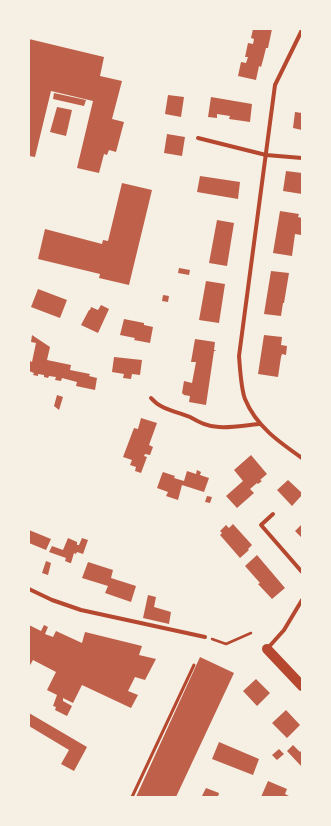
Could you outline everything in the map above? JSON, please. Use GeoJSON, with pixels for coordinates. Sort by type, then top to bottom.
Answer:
{"type":"FeatureCollection","features":[{"type":"Feature","properties":{"kind":"main road"},"geometry":{"type":"LineString","coordinates":[[267,649],[302,686]]}},
{"type":"Feature","properties":{"kind":"street"},"geometry":{"type":"LineString","coordinates":[[302,30],[275,85],[239,356],[244,398],[259,424],[279,442],[302,458]]}},
{"type":"Feature","properties":{"kind":"street"},"geometry":{"type":"LineString","coordinates":[[198,138],[266,155],[302,158]]}},
{"type":"Feature","properties":{"kind":"street"},"geometry":{"type":"LineString","coordinates":[[152,398],[156,403],[164,408],[189,417],[205,425],[218,428],[259,424]]}},
{"type":"Feature","properties":{"kind":"street"},"geometry":{"type":"LineString","coordinates":[[273,514],[261,525],[302,572]]}},
{"type":"Feature","properties":{"kind":"street"},"geometry":{"type":"LineString","coordinates":[[29,589],[52,600],[81,610],[205,637]]}},
{"type":"Feature","properties":{"kind":"street"},"geometry":{"type":"LineString","coordinates":[[267,649],[284,630],[302,600]]}},
{"type":"Feature","properties":{"kind":"lane"},"geometry":{"type":"LineString","coordinates":[[132,797],[194,665]]}},
{"type":"Feature","properties":{"kind":"path"},"geometry":{"type":"LineString","coordinates":[[205,637],[226,644],[251,633]]}},
{"type":"Feature","properties":{"kind":"building"},"geometry":{"type":"Polygon","coordinates":[[[253,29],[272,29],[268,48],[266,48],[261,67],[259,66],[256,80],[238,76],[241,62],[246,63],[248,57],[245,57],[248,43],[253,44],[254,39],[251,38],[253,29]]]}},
{"type":"Feature","properties":{"kind":"building"},"geometry":{"type":"Polygon","coordinates":[[[29,39],[104,57],[100,76],[122,81],[112,119],[124,122],[116,152],[109,150],[107,155],[104,154],[99,173],[77,168],[93,101],[51,91],[35,157],[29,156],[29,39]]]}},
{"type":"Feature","properties":{"kind":"building"},"geometry":{"type":"Polygon","coordinates":[[[54,93],[86,100],[84,106],[53,99],[54,93]]]}},
{"type":"Feature","properties":{"kind":"building"},"geometry":{"type":"Polygon","coordinates":[[[168,95],[184,97],[181,117],[165,114],[168,95]]]}},
{"type":"Feature","properties":{"kind":"building"},"geometry":{"type":"Polygon","coordinates":[[[211,97],[252,104],[250,122],[229,119],[230,116],[217,114],[217,118],[208,117],[211,97]]]}},
{"type":"Feature","properties":{"kind":"building"},"geometry":{"type":"Polygon","coordinates":[[[57,107],[72,110],[66,136],[50,132],[57,107]]]}},
{"type":"Feature","properties":{"kind":"building"},"geometry":{"type":"Polygon","coordinates":[[[295,112],[302,113],[302,130],[293,128],[295,112]]]}},
{"type":"Feature","properties":{"kind":"building"},"geometry":{"type":"Polygon","coordinates":[[[167,134],[185,137],[182,156],[164,153],[167,134]]]}},
{"type":"Feature","properties":{"kind":"building"},"geometry":{"type":"Polygon","coordinates":[[[286,171],[302,173],[302,194],[283,191],[286,171]]]}},
{"type":"Feature","properties":{"kind":"building"},"geometry":{"type":"Polygon","coordinates":[[[200,176],[240,182],[238,199],[197,192],[200,176]]]}},
{"type":"Feature","properties":{"kind":"building"},"geometry":{"type":"Polygon","coordinates":[[[122,183],[152,190],[129,285],[99,278],[100,274],[38,259],[45,229],[102,244],[103,240],[108,241],[122,183]]]}},
{"type":"Feature","properties":{"kind":"building"},"geometry":{"type":"Polygon","coordinates":[[[280,211],[299,214],[298,217],[302,218],[301,235],[295,234],[292,256],[273,253],[280,211]]]}},
{"type":"Feature","properties":{"kind":"building"},"geometry":{"type":"Polygon","coordinates":[[[217,220],[234,223],[227,266],[209,263],[217,220]]]}},
{"type":"Feature","properties":{"kind":"building"},"geometry":{"type":"Polygon","coordinates":[[[179,268],[190,270],[189,275],[178,273],[179,268]]]}},
{"type":"Feature","properties":{"kind":"building"},"geometry":{"type":"Polygon","coordinates":[[[271,271],[289,273],[281,316],[264,314],[271,271]]]}},
{"type":"Feature","properties":{"kind":"building"},"geometry":{"type":"Polygon","coordinates":[[[206,281],[225,284],[219,323],[199,320],[206,281]]]}},
{"type":"Feature","properties":{"kind":"building"},"geometry":{"type":"Polygon","coordinates":[[[38,289],[67,300],[60,318],[31,307],[38,289]]]}},
{"type":"Feature","properties":{"kind":"building"},"geometry":{"type":"Polygon","coordinates":[[[163,295],[169,296],[168,302],[162,301],[163,295]]]}},
{"type":"Feature","properties":{"kind":"building"},"geometry":{"type":"Polygon","coordinates":[[[101,305],[109,309],[98,333],[81,325],[91,307],[98,310],[101,305]]]}},
{"type":"Feature","properties":{"kind":"building"},"geometry":{"type":"Polygon","coordinates":[[[124,319],[144,323],[144,325],[153,327],[150,343],[134,340],[135,338],[120,335],[124,319]]]}},
{"type":"Feature","properties":{"kind":"building"},"geometry":{"type":"Polygon","coordinates":[[[32,335],[50,347],[47,360],[71,365],[70,370],[90,374],[89,376],[97,378],[95,390],[76,386],[77,382],[62,378],[61,381],[55,380],[56,377],[49,376],[48,378],[44,377],[44,375],[33,375],[34,373],[29,371],[30,361],[32,362],[36,343],[31,342],[32,335]]]}},
{"type":"Feature","properties":{"kind":"building"},"geometry":{"type":"Polygon","coordinates":[[[264,335],[282,337],[281,345],[287,346],[286,355],[282,354],[281,357],[278,377],[258,374],[264,335]]]}},
{"type":"Feature","properties":{"kind":"building"},"geometry":{"type":"Polygon","coordinates":[[[195,339],[215,342],[214,350],[216,350],[214,351],[206,405],[189,402],[190,396],[182,393],[184,381],[192,383],[196,362],[191,362],[195,339]]]}},
{"type":"Feature","properties":{"kind":"building"},"geometry":{"type":"Polygon","coordinates":[[[114,357],[142,360],[140,375],[132,374],[131,379],[123,378],[124,374],[112,372],[114,357]]]}},
{"type":"Feature","properties":{"kind":"building"},"geometry":{"type":"Polygon","coordinates":[[[57,395],[63,397],[59,410],[54,406],[57,395]]]}},
{"type":"Feature","properties":{"kind":"building"},"geometry":{"type":"Polygon","coordinates":[[[141,418],[157,423],[149,445],[153,447],[150,455],[145,454],[144,456],[147,457],[141,473],[135,471],[136,467],[130,465],[132,460],[123,457],[134,428],[138,429],[141,418]]]}},
{"type":"Feature","properties":{"kind":"building"},"geometry":{"type":"Polygon","coordinates":[[[251,455],[267,474],[260,480],[262,481],[250,489],[254,493],[237,508],[226,496],[243,481],[234,470],[251,455]]]}},
{"type":"Feature","properties":{"kind":"building"},"geometry":{"type":"Polygon","coordinates":[[[197,470],[201,472],[200,475],[209,478],[204,492],[182,485],[178,500],[166,496],[168,492],[157,488],[163,472],[184,481],[187,471],[196,474],[197,470]]]}},
{"type":"Feature","properties":{"kind":"building"},"geometry":{"type":"Polygon","coordinates":[[[288,480],[302,493],[302,495],[292,506],[277,490],[288,480]]]}},
{"type":"Feature","properties":{"kind":"building"},"geometry":{"type":"Polygon","coordinates":[[[207,496],[212,497],[210,503],[205,502],[207,496]]]}},
{"type":"Feature","properties":{"kind":"building"},"geometry":{"type":"Polygon","coordinates":[[[233,524],[252,545],[240,558],[220,535],[222,533],[220,531],[226,525],[229,528],[233,524]]]}},
{"type":"Feature","properties":{"kind":"building"},"geometry":{"type":"Polygon","coordinates":[[[302,524],[302,538],[295,531],[302,524]]]}},
{"type":"Feature","properties":{"kind":"building"},"geometry":{"type":"Polygon","coordinates":[[[29,530],[51,539],[46,550],[29,543],[29,530]]]}},
{"type":"Feature","properties":{"kind":"building"},"geometry":{"type":"Polygon","coordinates":[[[68,538],[77,542],[77,545],[79,545],[82,538],[88,540],[83,554],[77,552],[76,554],[74,553],[71,563],[65,561],[66,558],[49,552],[52,546],[63,550],[68,538]]]}},
{"type":"Feature","properties":{"kind":"building"},"geometry":{"type":"Polygon","coordinates":[[[257,555],[285,588],[272,599],[258,584],[260,583],[245,566],[257,555]]]}},
{"type":"Feature","properties":{"kind":"building"},"geometry":{"type":"Polygon","coordinates":[[[46,561],[51,563],[48,575],[42,573],[46,561]]]}},
{"type":"Feature","properties":{"kind":"building"},"geometry":{"type":"Polygon","coordinates":[[[88,562],[113,570],[111,578],[136,586],[131,602],[105,593],[108,586],[82,578],[88,562]]]}},
{"type":"Feature","properties":{"kind":"building"},"geometry":{"type":"Polygon","coordinates":[[[148,595],[156,597],[154,607],[171,612],[169,624],[143,618],[148,595]]]}},
{"type":"Feature","properties":{"kind":"building"},"geometry":{"type":"Polygon","coordinates":[[[29,625],[41,631],[44,625],[48,627],[45,634],[53,637],[56,631],[82,643],[85,632],[142,646],[139,655],[156,659],[145,680],[135,677],[128,691],[138,695],[131,708],[82,685],[73,703],[63,698],[63,701],[72,706],[67,716],[55,710],[56,707],[53,706],[57,695],[47,690],[56,672],[33,660],[29,667],[29,625]]]}},
{"type":"Feature","properties":{"kind":"building"},"geometry":{"type":"Polygon","coordinates":[[[200,657],[234,673],[176,797],[136,797],[200,657]]]}},
{"type":"Feature","properties":{"kind":"building"},"geometry":{"type":"Polygon","coordinates":[[[256,679],[270,693],[257,706],[243,691],[256,679]]]}},
{"type":"Feature","properties":{"kind":"building"},"geometry":{"type":"Polygon","coordinates":[[[286,710],[300,725],[287,738],[272,723],[286,710]]]}},
{"type":"Feature","properties":{"kind":"building"},"geometry":{"type":"Polygon","coordinates":[[[29,713],[87,747],[74,771],[61,764],[69,750],[29,726],[29,713]]]}},
{"type":"Feature","properties":{"kind":"building"},"geometry":{"type":"Polygon","coordinates":[[[219,742],[259,759],[253,775],[212,759],[219,742]]]}},
{"type":"Feature","properties":{"kind":"building"},"geometry":{"type":"Polygon","coordinates":[[[293,745],[300,752],[302,750],[301,766],[287,751],[293,745]]]}},
{"type":"Feature","properties":{"kind":"building"},"geometry":{"type":"Polygon","coordinates":[[[279,749],[284,754],[277,760],[272,755],[279,749]]]}},
{"type":"Feature","properties":{"kind":"building"},"geometry":{"type":"Polygon","coordinates":[[[268,781],[287,789],[285,794],[291,797],[261,797],[268,781]]]}},
{"type":"Feature","properties":{"kind":"building"},"geometry":{"type":"Polygon","coordinates":[[[206,788],[219,793],[218,797],[202,796],[206,788]]]}}]}
